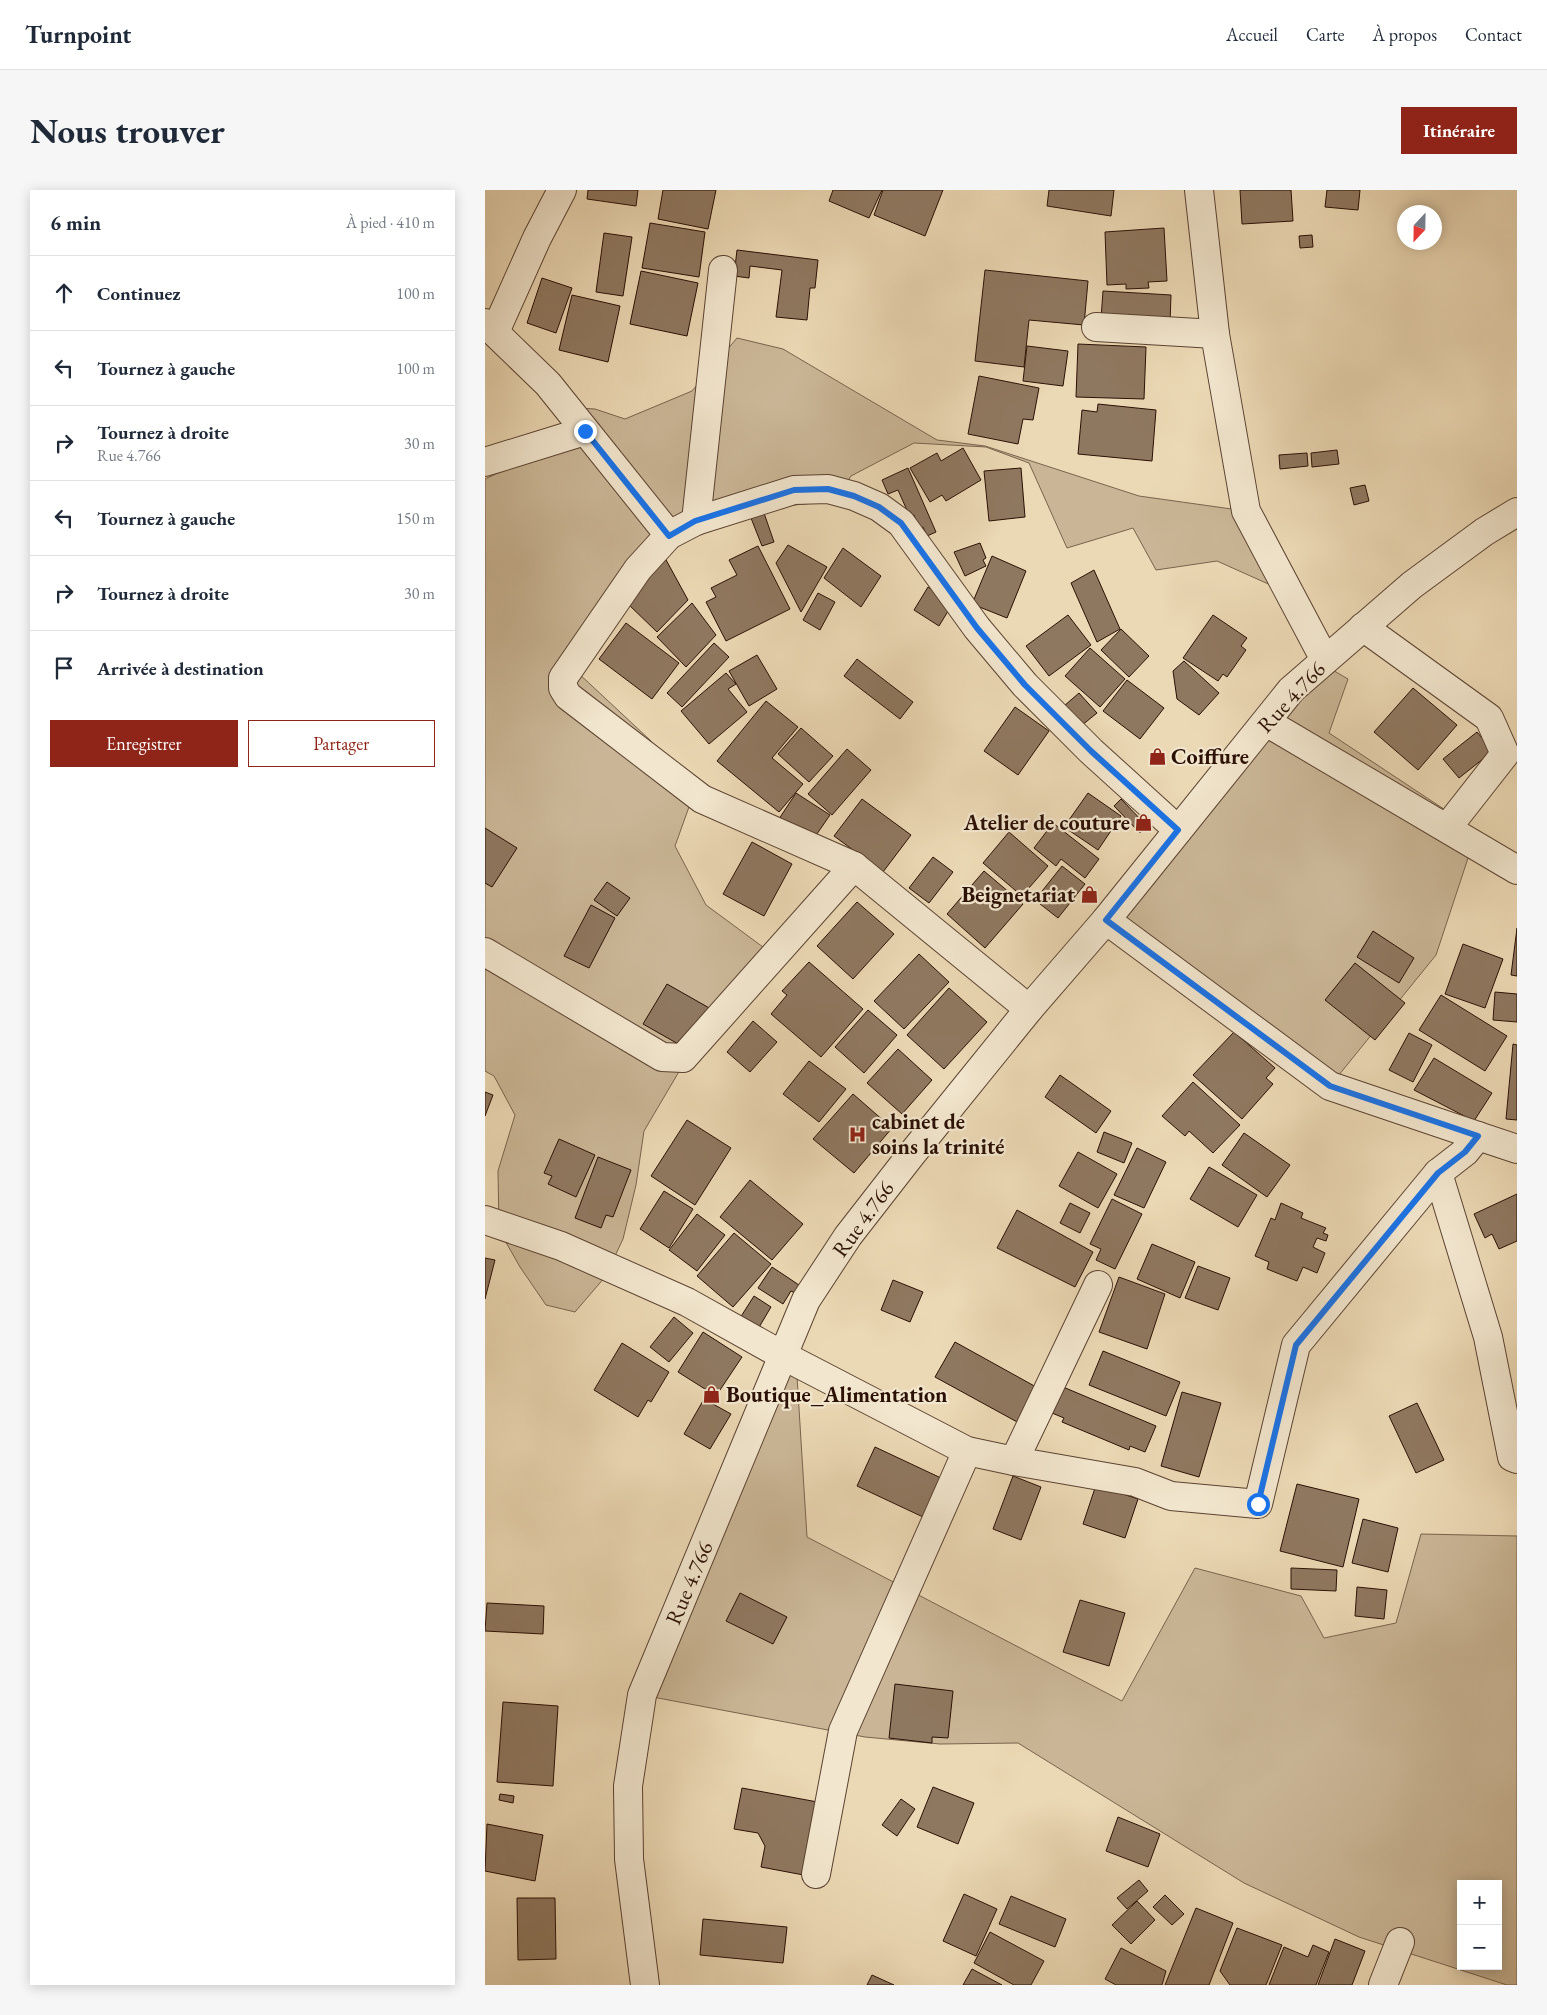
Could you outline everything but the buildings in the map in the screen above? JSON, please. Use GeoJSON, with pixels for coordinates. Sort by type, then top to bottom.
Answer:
{"type":"FeatureCollection","features":[{"type":"Feature","properties":{"kind":"street"},"geometry":{"type":"LineString","coordinates":[[562,190],[490,328],[548,384],[669,536]]}},
{"type":"Feature","properties":{"kind":"street"},"geometry":{"type":"LineString","coordinates":[[1199,190],[1215,334],[1246,510],[1325,660]]}},
{"type":"Feature","properties":{"kind":"street"},"geometry":{"type":"LineString","coordinates":[[695,521],[723,270]]}},
{"type":"Feature","properties":{"kind":"street"},"geometry":{"type":"LineString","coordinates":[[1097,327],[1215,334]]}},
{"type":"Feature","properties":{"kind":"street"},"geometry":{"type":"LineString","coordinates":[[485,462],[585,431]]}},
{"type":"Feature","properties":{"kind":"street"},"geometry":{"type":"LineString","coordinates":[[1029,1009],[854,866],[702,800],[568,696],[563,688],[563,678],[638,569],[669,536],[695,521],[794,490],[828,489],[854,496],[879,507],[901,523],[977,628],[1025,685],[1091,751],[1178,830]]}},
{"type":"Feature","properties":{"kind":"street","name":"Rue 4.766"},"geometry":{"type":"LineString","coordinates":[[645,1985],[629,1860],[628,1786],[642,1695],[806,1300],[848,1236],[1029,1009],[1106,920],[1291,690],[1412,585],[1484,532],[1517,512]]}},
{"type":"Feature","properties":{"kind":"street"},"geometry":{"type":"LineString","coordinates":[[1363,627],[1489,718],[1505,754],[1447,828]]}},
{"type":"Feature","properties":{"kind":"street"},"geometry":{"type":"LineString","coordinates":[[1266,722],[1517,870]]}},
{"type":"Feature","properties":{"kind":"street"},"geometry":{"type":"LineString","coordinates":[[485,952],[662,1057],[683,1058],[854,866]]}},
{"type":"Feature","properties":{"kind":"street"},"geometry":{"type":"LineString","coordinates":[[1106,920],[1330,1086],[1517,1149]]}},
{"type":"Feature","properties":{"kind":"street"},"geometry":{"type":"LineString","coordinates":[[485,1220],[561,1246],[687,1302],[782,1355],[967,1451],[1014,1462],[1135,1482],[1171,1496],[1258,1504],[1296,1345],[1438,1173],[1465,1152],[1478,1136]]}},
{"type":"Feature","properties":{"kind":"street"},"geometry":{"type":"LineString","coordinates":[[1438,1173],[1488,1337],[1512,1457],[1517,1459]]}},
{"type":"Feature","properties":{"kind":"street"},"geometry":{"type":"LineString","coordinates":[[1014,1462],[1098,1285]]}},
{"type":"Feature","properties":{"kind":"street"},"geometry":{"type":"LineString","coordinates":[[816,1874],[843,1731],[967,1451]]}},
{"type":"Feature","properties":{"kind":"street"},"geometry":{"type":"LineString","coordinates":[[1383,1985],[1400,1942]]}},
{"type":"Feature","properties":{"kind":"shaded area"},"geometry":{"type":"Polygon","coordinates":[[[737,338],[783,349],[937,440],[985,446],[1139,496],[1246,511],[1324,665],[1348,679],[1329,733],[1477,831],[1436,955],[1330,1086],[1106,920],[1320,668],[1275,587],[1217,561],[1156,570],[1133,528],[1067,548],[1029,463],[986,447],[914,443],[851,476],[835,501],[774,507],[681,529],[561,657],[650,740],[694,793],[675,846],[706,905],[767,950],[700,1036],[644,1131],[636,1185],[623,1239],[605,1277],[575,1312],[546,1305],[520,1267],[499,1230],[498,1171],[515,1115],[494,1076],[485,1071],[485,479],[526,460],[577,408],[595,409],[625,419],[692,391],[737,338]]]}},
{"type":"Feature","properties":{"kind":"shaded area"},"geometry":{"type":"Polygon","coordinates":[[[794,1328],[807,1537],[1122,1701],[1195,1568],[1301,1596],[1324,1638],[1396,1623],[1421,1534],[1517,1536],[1517,1985],[1507,1985],[1461,1970],[1502,1970],[1502,1880],[1457,1880],[1457,1969],[1359,1937],[1244,1883],[1018,1743],[940,1744],[865,1737],[642,1695],[794,1328]]]}},
{"type":"Feature","properties":{"kind":"place","name":"Coiffure"},"geometry":{"type":"Point","coordinates":[1157,756]}},
{"type":"Feature","properties":{"kind":"place","name":"Atelier de couture"},"geometry":{"type":"Point","coordinates":[1144,822]}},
{"type":"Feature","properties":{"kind":"place","name":"Beignetariat"},"geometry":{"type":"Point","coordinates":[1089,894]}},
{"type":"Feature","properties":{"kind":"place","name":"cabinet de soins la trinité"},"geometry":{"type":"Point","coordinates":[858,1134]}},
{"type":"Feature","properties":{"kind":"place","name":"Boutique_Alimentation"},"geometry":{"type":"Point","coordinates":[712,1394]}},
{"type":"Feature","properties":{"kind":"route"},"geometry":{"type":"LineString","coordinates":[[585,431],[669,536],[695,521],[794,490],[828,489],[854,496],[879,507],[901,523],[977,628],[1025,685],[1091,751],[1178,830],[1106,920],[1330,1086],[1478,1136],[1465,1152],[1438,1173],[1296,1345],[1258,1504]]}}]}
